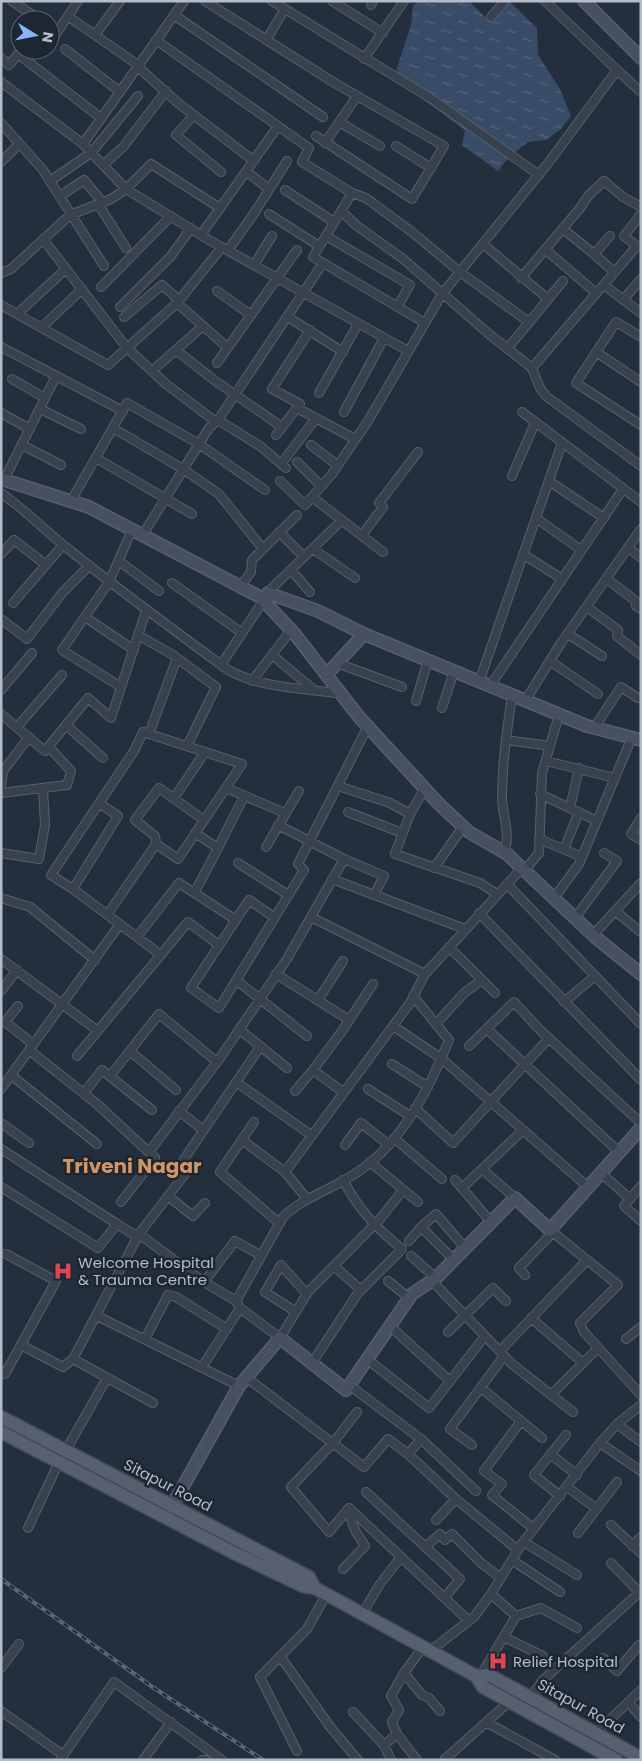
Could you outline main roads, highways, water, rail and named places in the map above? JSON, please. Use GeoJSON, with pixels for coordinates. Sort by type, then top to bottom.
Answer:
{"type":"FeatureCollection","features":[{"type":"Feature","properties":{"kind":"main road","name":"Sitapur Road"},"geometry":{"type":"LineString","coordinates":[[1,1417],[66,1450],[169,1512]]}},
{"type":"Feature","properties":{"kind":"main road","name":"Sitapur Road"},"geometry":{"type":"LineString","coordinates":[[1,1432],[59,1462],[309,1577],[321,1591],[426,1649],[479,1675],[490,1675],[641,1758]]}},
{"type":"Feature","properties":{"kind":"main road","name":"Sitapur Road"},"geometry":{"type":"LineString","coordinates":[[479,1675],[483,1687],[616,1760]]}},
{"type":"Feature","properties":{"kind":"water"},"geometry":{"type":"Polygon","coordinates":[[[418,1],[469,1],[487,19],[503,1],[509,1],[537,28],[538,55],[560,89],[571,116],[561,129],[546,140],[528,142],[509,157],[498,171],[462,145],[465,130],[409,89],[396,71],[411,25],[413,6],[418,1]]]}},
{"type":"Feature","properties":{"kind":"railway"},"geometry":{"type":"LineString","coordinates":[[1,1579],[154,1688],[263,1760]]}},
{"type":"Feature","properties":{"kind":"place","name":"Welcome Hospital & Trauma Centre"},"geometry":{"type":"Point","coordinates":[63,1271]}},
{"type":"Feature","properties":{"kind":"place","name":"Relief Hospital"},"geometry":{"type":"Point","coordinates":[498,1661]}},
{"type":"Feature","properties":{"kind":"district","name":"Triveni Nagar"},"geometry":{"type":"Point","coordinates":[132,1166]}}]}
